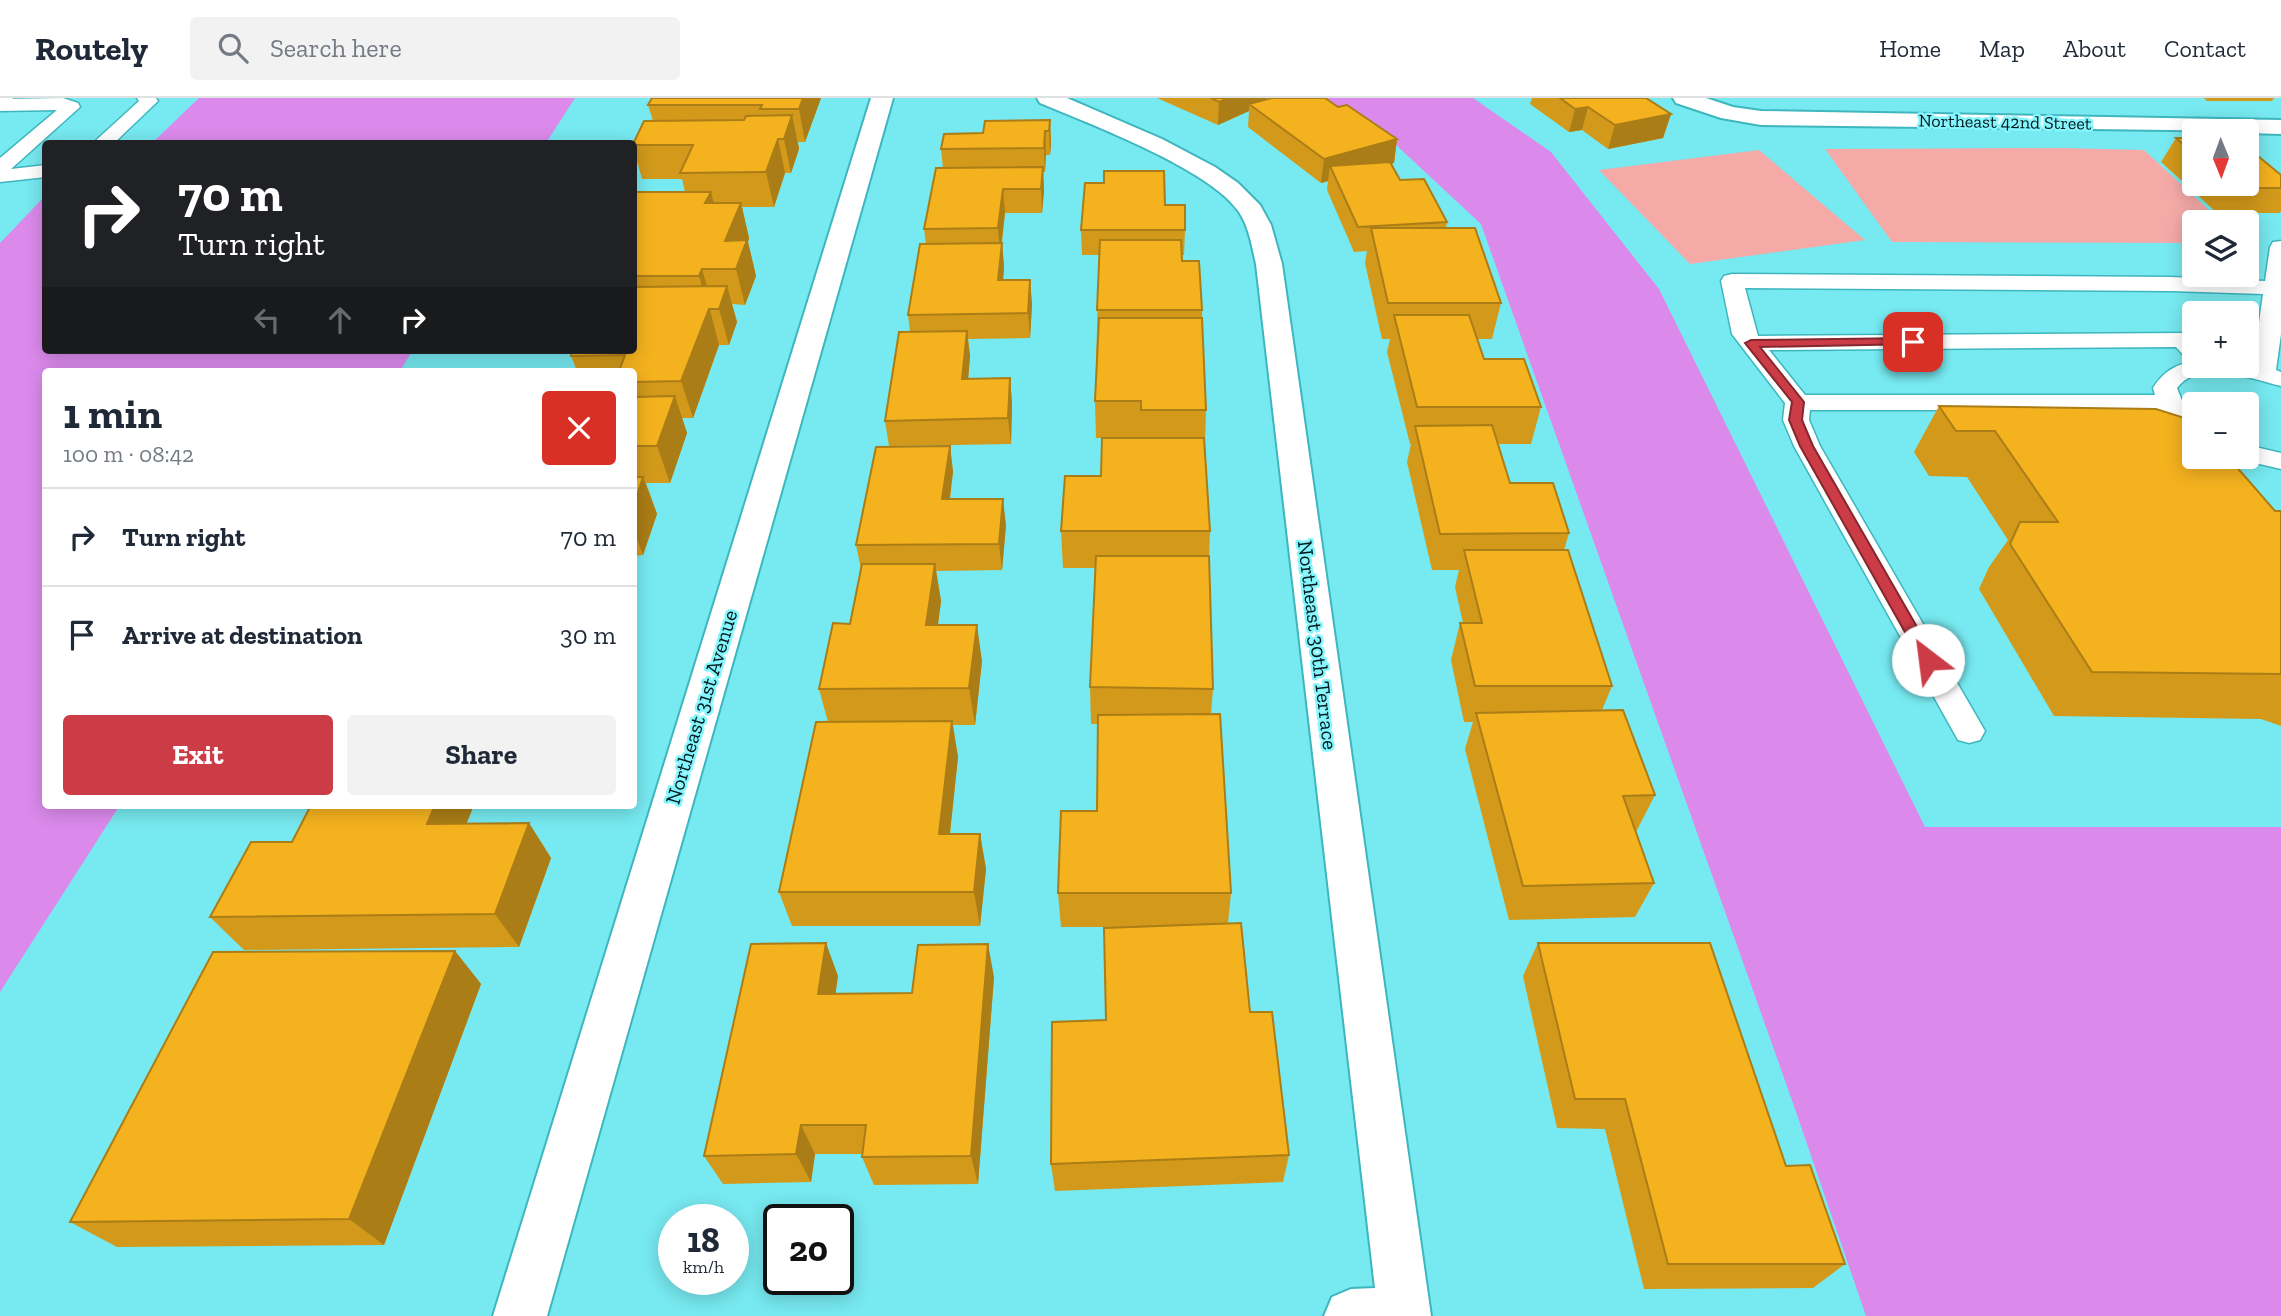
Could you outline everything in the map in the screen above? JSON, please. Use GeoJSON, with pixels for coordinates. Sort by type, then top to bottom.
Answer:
{"type":"FeatureCollection","features":[{"type":"Feature","properties":{"kind":"street","name":"Northeast 31st Avenue"},"geometry":{"type":"LineString","coordinates":[[520,1316],[882,98]]}},
{"type":"Feature","properties":{"kind":"street","name":"Northeast 30th Terrace"},"geometry":{"type":"LineString","coordinates":[[1048,98],[1147,141],[1213,177],[1247,205],[1260,229],[1273,292],[1405,1314],[1351,1316]]}},
{"type":"Feature","properties":{"kind":"street","name":"Northeast 42nd Street"},"geometry":{"type":"LineString","coordinates":[[1684,98],[1729,113],[1761,118],[2281,127]]}},
{"type":"Feature","properties":{"kind":"lane"},"geometry":{"type":"LineString","coordinates":[[106,140],[149,101],[146,98]]}},
{"type":"Feature","properties":{"kind":"lane"},"geometry":{"type":"LineString","coordinates":[[0,106],[66,106],[86,99]]}},
{"type":"Feature","properties":{"kind":"lane"},"geometry":{"type":"LineString","coordinates":[[0,168],[64,115],[71,107],[66,106]]}},
{"type":"Feature","properties":{"kind":"lane"},"geometry":{"type":"LineString","coordinates":[[0,176],[42,171]]}},
{"type":"Feature","properties":{"kind":"lane"},"geometry":{"type":"LineString","coordinates":[[2272,376],[2274,288],[2281,247]]}},
{"type":"Feature","properties":{"kind":"lane"},"geometry":{"type":"LineString","coordinates":[[1969,731],[1807,446],[1796,420],[1798,402],[1744,334],[1732,281],[2171,284],[2274,288]]}},
{"type":"Feature","properties":{"kind":"lane"},"geometry":{"type":"LineString","coordinates":[[1751,343],[2182,340]]}},
{"type":"Feature","properties":{"kind":"lane"},"geometry":{"type":"LineString","coordinates":[[2182,371],[2171,377],[2165,388],[2168,403],[2182,419]]}},
{"type":"Feature","properties":{"kind":"lane"},"geometry":{"type":"LineString","coordinates":[[1798,402],[2168,403]]}},
{"type":"Feature","properties":{"kind":"lane"},"geometry":{"type":"LineString","coordinates":[[2259,456],[2281,461]]}},
{"type":"Feature","properties":{"kind":"shaded area"},"geometry":{"type":"Polygon","coordinates":[[[199,98],[575,98],[548,140],[155,140],[199,98]]]}},
{"type":"Feature","properties":{"kind":"shaded area"},"geometry":{"type":"Polygon","coordinates":[[[1306,98],[1473,98],[1551,152],[1659,289],[1925,827],[2281,827],[2281,1316],[1866,1316],[1481,224],[1381,131],[1306,98]]]}},
{"type":"Feature","properties":{"kind":"shaded area"},"geometry":{"type":"Polygon","coordinates":[[[1825,149],[2144,150],[2182,185],[2182,196],[2194,196],[2209,210],[2182,210],[2182,243],[1892,242],[1825,149]]]}},
{"type":"Feature","properties":{"kind":"shaded area"},"geometry":{"type":"Polygon","coordinates":[[[1759,150],[1865,240],[1690,264],[1599,170],[1759,150]]]}},
{"type":"Feature","properties":{"kind":"shaded area"},"geometry":{"type":"Polygon","coordinates":[[[42,199],[42,354],[411,354],[402,368],[42,368],[42,809],[117,809],[0,992],[0,243],[42,199]]]}},
{"type":"Feature","properties":{"kind":"building"},"geometry":{"type":"Polygon","coordinates":[[[652,98],[803,98],[799,109],[760,109],[762,105],[648,105],[652,98]]]}},
{"type":"Feature","properties":{"kind":"building"},"geometry":{"type":"Polygon","coordinates":[[[1211,98],[1228,98],[1219,102],[1211,98]]]}},
{"type":"Feature","properties":{"kind":"building"},"geometry":{"type":"Polygon","coordinates":[[[1272,98],[1325,98],[1338,107],[1347,105],[1397,139],[1324,159],[1249,104],[1272,98]]]}},
{"type":"Feature","properties":{"kind":"building"},"geometry":{"type":"Polygon","coordinates":[[[1560,98],[1646,98],[1671,114],[1615,125],[1588,107],[1575,109],[1560,98]]]}},
{"type":"Feature","properties":{"kind":"building"},"geometry":{"type":"Polygon","coordinates":[[[792,115],[784,139],[778,139],[766,172],[680,173],[693,145],[637,145],[635,140],[644,121],[744,120],[746,116],[792,115]]]}},
{"type":"Feature","properties":{"kind":"building"},"geometry":{"type":"Polygon","coordinates":[[[1050,120],[1049,131],[1045,131],[1044,148],[941,149],[944,134],[983,133],[985,121],[1050,120]]]}},
{"type":"Feature","properties":{"kind":"building"},"geometry":{"type":"Polygon","coordinates":[[[2259,157],[2281,175],[2281,188],[2259,188],[2259,157]]]}},
{"type":"Feature","properties":{"kind":"building"},"geometry":{"type":"Polygon","coordinates":[[[1390,162],[1400,180],[1424,179],[1447,222],[1358,227],[1330,166],[1390,162]]]}},
{"type":"Feature","properties":{"kind":"building"},"geometry":{"type":"Polygon","coordinates":[[[1043,167],[1041,189],[1003,189],[998,228],[924,229],[936,168],[1043,167]]]}},
{"type":"Feature","properties":{"kind":"building"},"geometry":{"type":"Polygon","coordinates":[[[1104,171],[1164,171],[1165,205],[1185,205],[1185,230],[1081,230],[1085,183],[1104,183],[1104,171]]]}},
{"type":"Feature","properties":{"kind":"building"},"geometry":{"type":"Polygon","coordinates":[[[637,192],[711,192],[705,203],[741,203],[725,241],[747,240],[736,269],[702,269],[699,276],[637,276],[637,192]]]}},
{"type":"Feature","properties":{"kind":"building"},"geometry":{"type":"Polygon","coordinates":[[[1371,228],[1475,228],[1501,303],[1388,303],[1371,228]]]}},
{"type":"Feature","properties":{"kind":"building"},"geometry":{"type":"Polygon","coordinates":[[[1100,240],[1181,240],[1182,261],[1199,261],[1202,310],[1097,310],[1100,240]]]}},
{"type":"Feature","properties":{"kind":"building"},"geometry":{"type":"Polygon","coordinates":[[[1002,243],[998,280],[1030,280],[1028,313],[908,315],[920,244],[1002,243]]]}},
{"type":"Feature","properties":{"kind":"building"},"geometry":{"type":"Polygon","coordinates":[[[727,286],[719,309],[709,309],[681,381],[637,382],[637,368],[620,368],[625,355],[571,356],[637,354],[637,287],[727,286]]]}},
{"type":"Feature","properties":{"kind":"building"},"geometry":{"type":"Polygon","coordinates":[[[1394,315],[1469,315],[1484,359],[1524,359],[1541,407],[1417,407],[1394,315]]]}},
{"type":"Feature","properties":{"kind":"building"},"geometry":{"type":"Polygon","coordinates":[[[1099,318],[1202,318],[1206,410],[1141,410],[1141,401],[1095,401],[1099,318]]]}},
{"type":"Feature","properties":{"kind":"building"},"geometry":{"type":"Polygon","coordinates":[[[967,331],[962,379],[1010,378],[1008,418],[885,421],[899,332],[967,331]]]}},
{"type":"Feature","properties":{"kind":"building"},"geometry":{"type":"Polygon","coordinates":[[[675,396],[657,446],[637,446],[637,397],[675,396]]]}},
{"type":"Feature","properties":{"kind":"building"},"geometry":{"type":"Polygon","coordinates":[[[1939,406],[2156,409],[2182,417],[2182,469],[2238,469],[2275,511],[2281,511],[2281,674],[2092,672],[2010,544],[2020,522],[2058,522],[1995,431],[1956,431],[1939,406]]]}},
{"type":"Feature","properties":{"kind":"building"},"geometry":{"type":"Polygon","coordinates":[[[1492,425],[1510,483],[1553,483],[1569,533],[1440,534],[1415,426],[1492,425]]]}},
{"type":"Feature","properties":{"kind":"building"},"geometry":{"type":"Polygon","coordinates":[[[1102,438],[1204,438],[1210,531],[1061,531],[1065,476],[1101,476],[1102,438]]]}},
{"type":"Feature","properties":{"kind":"building"},"geometry":{"type":"Polygon","coordinates":[[[950,446],[942,499],[1003,499],[999,544],[856,545],[876,447],[950,446]]]}},
{"type":"Feature","properties":{"kind":"building"},"geometry":{"type":"Polygon","coordinates":[[[637,477],[643,477],[637,496],[637,477]]]}},
{"type":"Feature","properties":{"kind":"building"},"geometry":{"type":"Polygon","coordinates":[[[1464,550],[1568,550],[1612,686],[1475,686],[1460,623],[1482,623],[1464,550]]]}},
{"type":"Feature","properties":{"kind":"building"},"geometry":{"type":"Polygon","coordinates":[[[1096,556],[1209,556],[1213,689],[1090,687],[1096,556]]]}},
{"type":"Feature","properties":{"kind":"building"},"geometry":{"type":"Polygon","coordinates":[[[862,564],[935,564],[926,625],[977,625],[969,688],[819,689],[833,623],[850,624],[862,564]]]}},
{"type":"Feature","properties":{"kind":"building"},"geometry":{"type":"Polygon","coordinates":[[[1623,710],[1655,795],[1623,796],[1654,883],[1523,886],[1476,713],[1623,710]]]}},
{"type":"Feature","properties":{"kind":"building"},"geometry":{"type":"Polygon","coordinates":[[[1220,714],[1231,893],[1058,893],[1061,811],[1097,811],[1098,715],[1220,714]]]}},
{"type":"Feature","properties":{"kind":"building"},"geometry":{"type":"Polygon","coordinates":[[[952,721],[939,834],[980,834],[974,892],[779,892],[816,722],[952,721]]]}},
{"type":"Feature","properties":{"kind":"building"},"geometry":{"type":"Polygon","coordinates":[[[309,809],[433,809],[427,824],[529,823],[495,914],[210,917],[251,842],[292,842],[309,809]]]}},
{"type":"Feature","properties":{"kind":"building"},"geometry":{"type":"Polygon","coordinates":[[[1241,923],[1250,1012],[1272,1012],[1289,1155],[1051,1164],[1052,1022],[1106,1020],[1104,928],[1241,923]]]}},
{"type":"Feature","properties":{"kind":"building"},"geometry":{"type":"Polygon","coordinates":[[[826,943],[818,994],[912,993],[918,945],[988,944],[971,1156],[862,1157],[866,1125],[801,1125],[796,1154],[704,1156],[751,944],[826,943]]]}},
{"type":"Feature","properties":{"kind":"building"},"geometry":{"type":"Polygon","coordinates":[[[1538,943],[1710,943],[1786,1166],[1810,1165],[1845,1264],[1668,1264],[1625,1099],[1575,1099],[1538,943]]]}},
{"type":"Feature","properties":{"kind":"building"},"geometry":{"type":"Polygon","coordinates":[[[455,951],[349,1219],[70,1222],[213,952],[455,951]]]}},
{"type":"Feature","properties":{"kind":"route"},"geometry":{"type":"LineString","coordinates":[[1913,342],[1751,343],[1798,402],[1796,420],[1807,446],[1928,660]]}}]}
